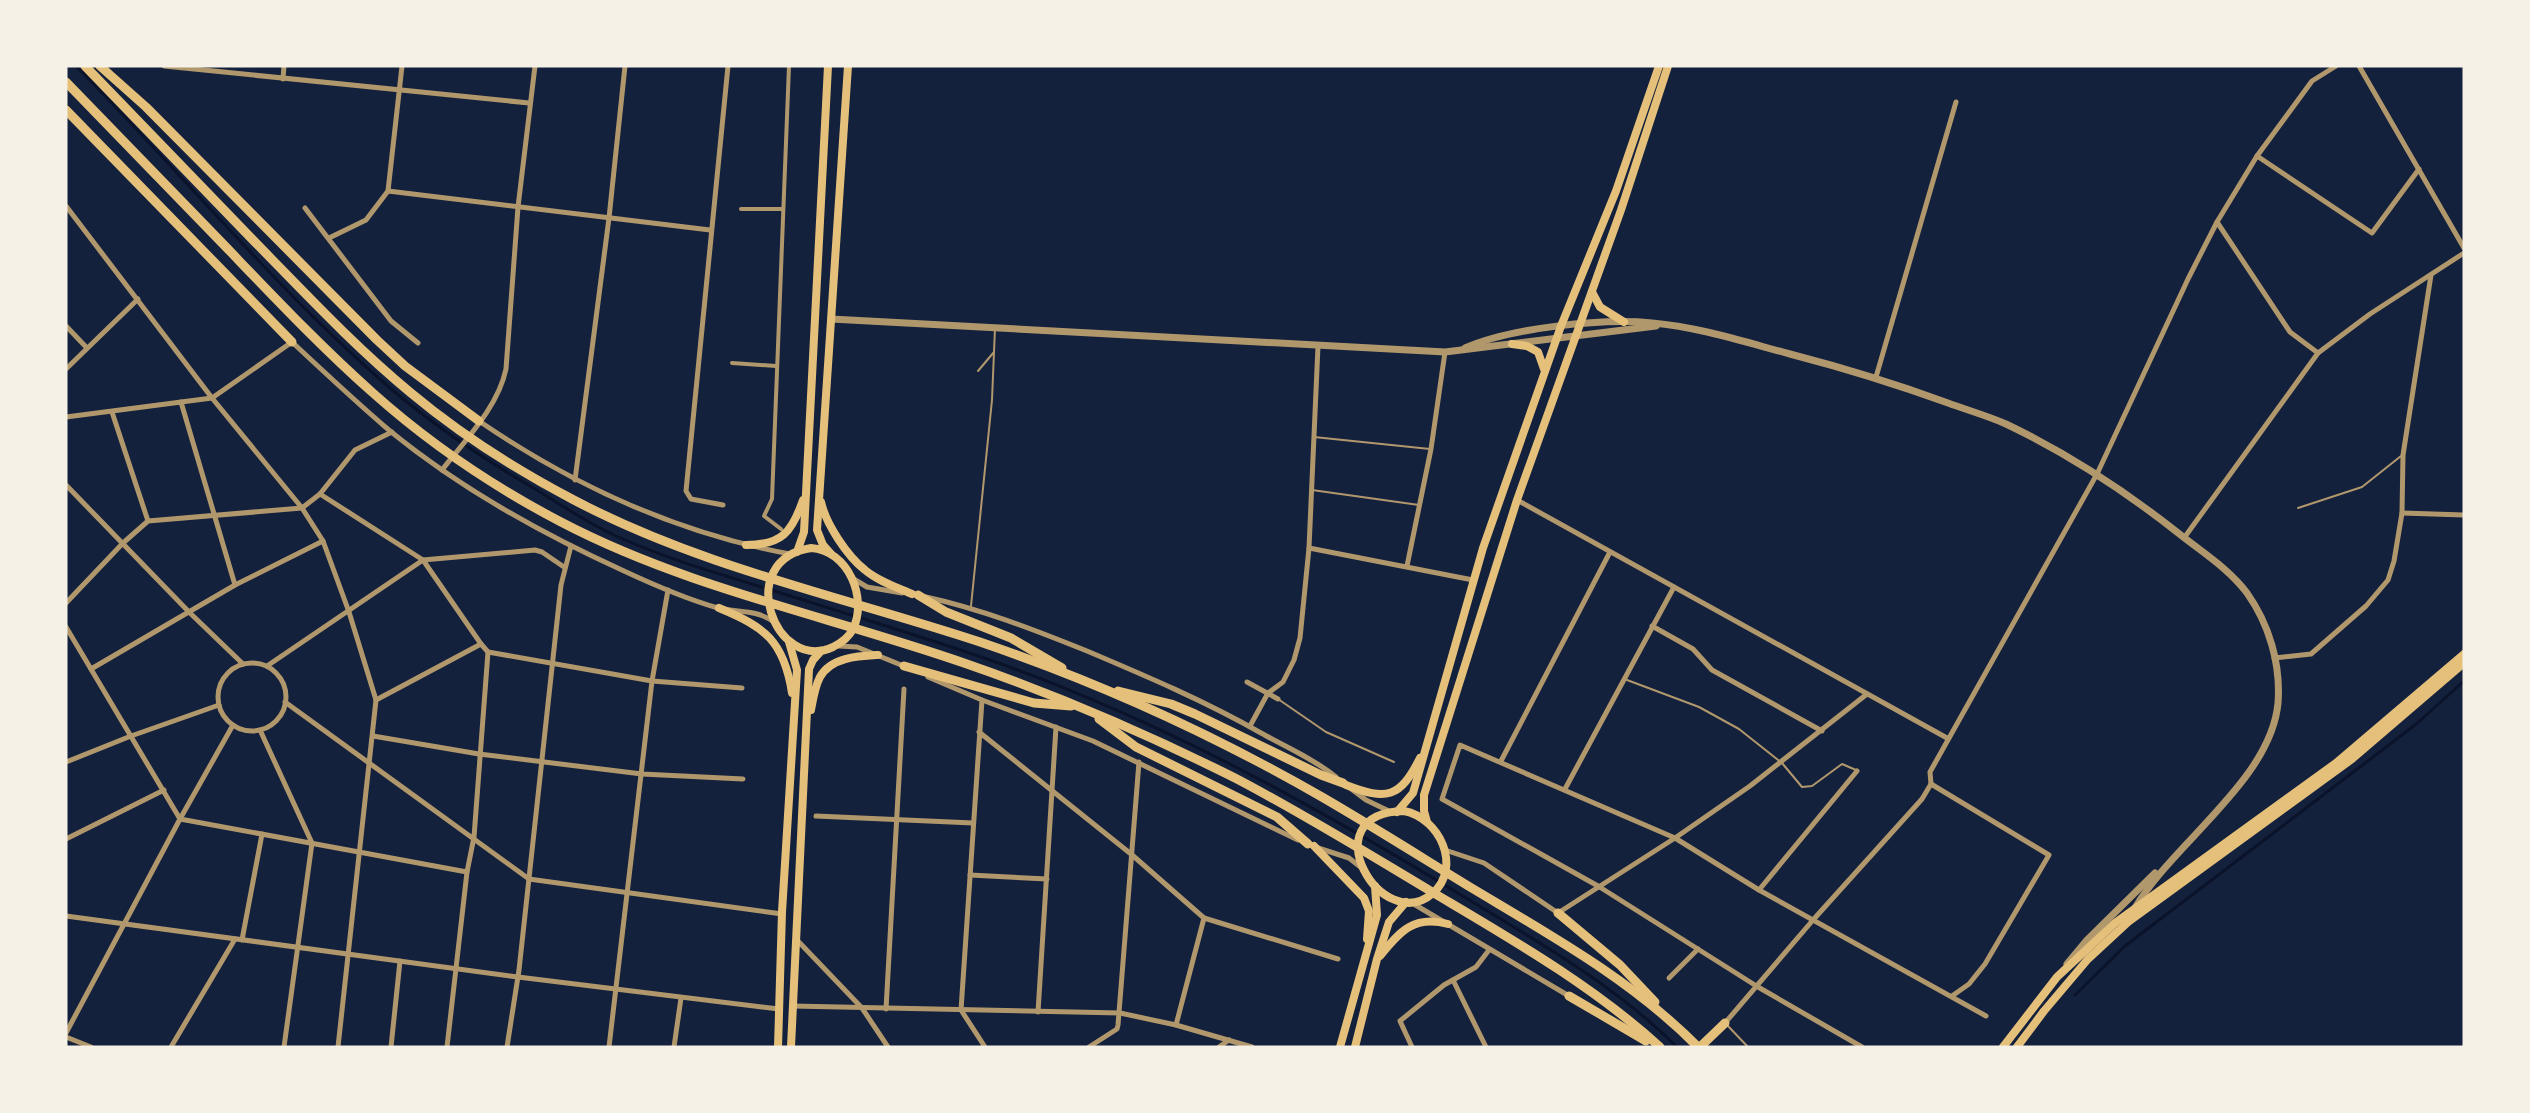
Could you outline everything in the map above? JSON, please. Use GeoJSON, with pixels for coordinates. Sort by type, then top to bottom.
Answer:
{"type":"FeatureCollection","features":[{"type":"Feature","properties":{"kind":"highway"},"geometry":{"type":"LineString","coordinates":[[85,66],[300,288],[389,375],[451,424],[523,472],[596,512],[665,542],[752,572],[979,642],[1089,683],[1223,744],[1341,808],[1588,958],[1637,994],[1690,1038]]}},
{"type":"Feature","properties":{"kind":"highway"},"geometry":{"type":"LineString","coordinates":[[100,66],[146,107],[377,340],[405,366],[478,424]]}},
{"type":"Feature","properties":{"kind":"highway"},"geometry":{"type":"LineString","coordinates":[[66,82],[282,305],[365,387],[435,442],[507,491],[561,522],[639,559],[962,662],[1084,708],[1234,778],[1339,836],[1546,961],[1615,1009],[1658,1047]]}},
{"type":"Feature","properties":{"kind":"highway"},"geometry":{"type":"LineString","coordinates":[[66,110],[292,342]]}},
{"type":"Feature","properties":{"kind":"highway"},"geometry":{"type":"LineString","coordinates":[[915,595],[946,612],[1011,638],[1089,683],[1179,707],[1344,784]]}},
{"type":"Feature","properties":{"kind":"highway"},"geometry":{"type":"LineString","coordinates":[[904,666],[1034,703],[1084,708],[1136,747],[1277,817],[1311,845]]}},
{"type":"Feature","properties":{"kind":"highway"},"geometry":{"type":"LineString","coordinates":[[1558,913],[1620,965],[1699,1047],[1725,1023]]}},
{"type":"Feature","properties":{"kind":"highway"},"geometry":{"type":"LineString","coordinates":[[1569,996],[1658,1047]]}},
{"type":"Feature","properties":{"kind":"main road"},"geometry":{"type":"LineString","coordinates":[[794,553],[804,532],[828,66]]}},
{"type":"Feature","properties":{"kind":"main road"},"geometry":{"type":"LineString","coordinates":[[789,642],[802,649],[821,651],[834,646],[850,635],[858,614],[857,589],[842,564],[831,554],[818,535],[819,491],[848,66]]}},
{"type":"Feature","properties":{"kind":"main road"},"geometry":{"type":"LineString","coordinates":[[1394,812],[1413,793],[1473,580],[1561,326],[1616,191],[1659,66]]}},
{"type":"Feature","properties":{"kind":"main road"},"geometry":{"type":"LineString","coordinates":[[1427,822],[1412,813],[1394,812],[1379,816],[1362,831],[1357,844],[1358,856],[1363,868],[1375,886],[1392,899],[1408,902],[1427,898],[1446,876],[1446,854],[1427,822],[1424,811],[1425,795],[1516,500],[1577,335],[1668,66]]}},
{"type":"Feature","properties":{"kind":"main road"},"geometry":{"type":"LineString","coordinates":[[1592,291],[1600,307],[1624,322]]}},
{"type":"Feature","properties":{"kind":"main road"},"geometry":{"type":"LineString","coordinates":[[1512,344],[1527,346],[1538,352],[1544,363],[1544,374]]}},
{"type":"Feature","properties":{"kind":"main road"},"geometry":{"type":"LineString","coordinates":[[746,545],[767,543],[786,534],[796,519],[806,491]]}},
{"type":"Feature","properties":{"kind":"main road"},"geometry":{"type":"LineString","coordinates":[[819,491],[829,525],[859,565],[870,574],[915,595]]}},
{"type":"Feature","properties":{"kind":"main road"},"geometry":{"type":"LineString","coordinates":[[778,1047],[782,914],[797,670],[789,642],[770,609],[769,581],[780,563],[794,553],[812,548],[831,554]]}},
{"type":"Feature","properties":{"kind":"main road"},"geometry":{"type":"LineString","coordinates":[[719,608],[756,624],[773,642],[783,657],[789,674],[794,712]]}},
{"type":"Feature","properties":{"kind":"main road"},"geometry":{"type":"LineString","coordinates":[[1458,638],[1472,642]]}},
{"type":"Feature","properties":{"kind":"main road"},"geometry":{"type":"LineString","coordinates":[[791,1047],[809,669],[821,651]]}},
{"type":"Feature","properties":{"kind":"main road"},"geometry":{"type":"LineString","coordinates":[[2003,1047],[2057,977],[2137,905],[2201,862],[2336,763],[2464,654]]}},
{"type":"Feature","properties":{"kind":"main road"},"geometry":{"type":"LineString","coordinates":[[806,728],[819,679],[825,670],[852,657],[878,655]]}},
{"type":"Feature","properties":{"kind":"main road"},"geometry":{"type":"LineString","coordinates":[[2018,1046],[2088,959],[2128,922],[2352,759],[2464,663]]}},
{"type":"Feature","properties":{"kind":"main road"},"geometry":{"type":"LineString","coordinates":[[1344,784],[1372,794],[1394,791],[1408,781],[1429,740]]}},
{"type":"Feature","properties":{"kind":"main road"},"geometry":{"type":"LineString","coordinates":[[1311,845],[1352,883],[1366,902],[1368,916],[1365,955]]}},
{"type":"Feature","properties":{"kind":"main road"},"geometry":{"type":"LineString","coordinates":[[1340,1047],[1378,909],[1375,886]]}},
{"type":"Feature","properties":{"kind":"main road"},"geometry":{"type":"LineString","coordinates":[[1355,1047],[1377,959],[1391,918],[1408,902]]}},
{"type":"Feature","properties":{"kind":"main road"},"geometry":{"type":"LineString","coordinates":[[1377,959],[1396,937],[1416,923],[1429,920],[1448,924]]}},
{"type":"Feature","properties":{"kind":"street"},"geometry":{"type":"LineString","coordinates":[[164,66],[283,80],[530,103]]}},
{"type":"Feature","properties":{"kind":"street"},"geometry":{"type":"LineString","coordinates":[[283,80],[284,66]]}},
{"type":"Feature","properties":{"kind":"street"},"geometry":{"type":"LineString","coordinates":[[329,238],[366,219],[388,191],[402,66]]}},
{"type":"Feature","properties":{"kind":"street"},"geometry":{"type":"LineString","coordinates":[[442,470],[492,406],[503,385],[518,207],[535,66]]}},
{"type":"Feature","properties":{"kind":"street"},"geometry":{"type":"LineString","coordinates":[[575,480],[609,218],[625,66]]}},
{"type":"Feature","properties":{"kind":"street"},"geometry":{"type":"LineString","coordinates":[[723,505],[694,500],[688,497],[686,491],[728,66]]}},
{"type":"Feature","properties":{"kind":"street"},"geometry":{"type":"LineString","coordinates":[[781,529],[764,516],[772,499],[789,66]]}},
{"type":"Feature","properties":{"kind":"street"},"geometry":{"type":"LineString","coordinates":[[1725,1023],[1813,920],[1922,799],[1931,784],[1930,772],[1947,738],[2097,474],[2217,222],[2257,156],[2312,81],[2336,66]]}},
{"type":"Feature","properties":{"kind":"street"},"geometry":{"type":"LineString","coordinates":[[2359,66],[2464,248]]}},
{"type":"Feature","properties":{"kind":"street"},"geometry":{"type":"LineString","coordinates":[[1876,377],[1956,102]]}},
{"type":"Feature","properties":{"kind":"street"},"geometry":{"type":"LineString","coordinates":[[2257,156],[2372,233],[2419,169]]}},
{"type":"Feature","properties":{"kind":"street"},"geometry":{"type":"LineString","coordinates":[[388,191],[710,230]]}},
{"type":"Feature","properties":{"kind":"street"},"geometry":{"type":"LineString","coordinates":[[66,206],[212,398],[302,508],[323,542],[349,612],[376,700],[338,1047]]}},
{"type":"Feature","properties":{"kind":"street"},"geometry":{"type":"LineString","coordinates":[[305,208],[391,321],[418,343]]}},
{"type":"Feature","properties":{"kind":"street"},"geometry":{"type":"LineString","coordinates":[[741,209],[783,209]]}},
{"type":"Feature","properties":{"kind":"street"},"geometry":{"type":"LineString","coordinates":[[2217,222],[2290,332],[2318,353]]}},
{"type":"Feature","properties":{"kind":"street"},"geometry":{"type":"LineString","coordinates":[[2184,538],[2318,353],[2370,314],[2464,253]]}},
{"type":"Feature","properties":{"kind":"street"},"geometry":{"type":"LineString","coordinates":[[2274,658],[2311,654],[2366,606],[2384,586],[2394,561],[2402,513],[2403,454],[2431,275]]}},
{"type":"Feature","properties":{"kind":"street"},"geometry":{"type":"LineString","coordinates":[[66,369],[138,299]]}},
{"type":"Feature","properties":{"kind":"street"},"geometry":{"type":"LineString","coordinates":[[831,319],[1445,352],[1668,325]]}},
{"type":"Feature","properties":{"kind":"street"},"geometry":{"type":"LineString","coordinates":[[1465,348],[1484,340],[1581,323],[1624,322],[1668,325],[1752,344],[1876,377],[2005,424],[2097,474],[2234,577],[2248,595],[2268,631],[2274,658],[2278,705],[2270,733],[2262,751],[2245,777],[2148,886],[2128,922]]}},
{"type":"Feature","properties":{"kind":"street"},"geometry":{"type":"LineString","coordinates":[[66,326],[87,348]]}},
{"type":"Feature","properties":{"kind":"street"},"geometry":{"type":"LineString","coordinates":[[66,417],[212,398],[292,342],[392,432],[442,470],[498,505],[571,546],[668,590],[719,608],[755,612],[776,623]]}},
{"type":"Feature","properties":{"kind":"street"},"geometry":{"type":"LineString","coordinates":[[1250,726],[1268,693],[1283,682],[1294,660],[1300,638],[1309,548],[1318,346]]}},
{"type":"Feature","properties":{"kind":"street"},"geometry":{"type":"LineString","coordinates":[[1407,566],[1431,449],[1445,352]]}},
{"type":"Feature","properties":{"kind":"street"},"geometry":{"type":"LineString","coordinates":[[732,363],[776,366]]}},
{"type":"Feature","properties":{"kind":"street"},"geometry":{"type":"LineString","coordinates":[[181,402],[235,585]]}},
{"type":"Feature","properties":{"kind":"street"},"geometry":{"type":"LineString","coordinates":[[112,412],[148,521]]}},
{"type":"Feature","properties":{"kind":"street"},"geometry":{"type":"LineString","coordinates":[[478,424],[575,480],[644,512],[746,545],[794,553]]}},
{"type":"Feature","properties":{"kind":"street"},"geometry":{"type":"LineString","coordinates":[[66,603],[123,543],[148,521],[302,508],[320,494],[355,450],[392,432]]}},
{"type":"Feature","properties":{"kind":"street"},"geometry":{"type":"LineString","coordinates":[[66,485],[189,612],[243,664]]}},
{"type":"Feature","properties":{"kind":"street"},"geometry":{"type":"LineString","coordinates":[[320,494],[423,560],[488,652],[474,837],[467,872],[447,1047]]}},
{"type":"Feature","properties":{"kind":"street"},"geometry":{"type":"LineString","coordinates":[[1516,500],[1947,738]]}},
{"type":"Feature","properties":{"kind":"street"},"geometry":{"type":"LineString","coordinates":[[2402,513],[2464,515]]}},
{"type":"Feature","properties":{"kind":"street"},"geometry":{"type":"LineString","coordinates":[[91,669],[235,585],[323,542]]}},
{"type":"Feature","properties":{"kind":"street"},"geometry":{"type":"LineString","coordinates":[[507,1047],[518,977],[564,567],[571,546]]}},
{"type":"Feature","properties":{"kind":"street"},"geometry":{"type":"LineString","coordinates":[[1309,548],[1473,580]]}},
{"type":"Feature","properties":{"kind":"street"},"geometry":{"type":"LineString","coordinates":[[267,666],[423,560],[535,550],[542,552],[564,567]]}},
{"type":"Feature","properties":{"kind":"street"},"geometry":{"type":"LineString","coordinates":[[1501,761],[1610,552]]}},
{"type":"Feature","properties":{"kind":"street"},"geometry":{"type":"LineString","coordinates":[[850,577],[867,587],[970,608],[1130,669],[1201,700],[1250,726],[1322,766],[1366,800],[1394,812]]}},
{"type":"Feature","properties":{"kind":"street"},"geometry":{"type":"LineString","coordinates":[[1564,789],[1674,587]]}},
{"type":"Feature","properties":{"kind":"street"},"geometry":{"type":"LineString","coordinates":[[609,1047],[652,681],[668,590]]}},
{"type":"Feature","properties":{"kind":"street"},"geometry":{"type":"LineString","coordinates":[[1652,626],[1693,649],[1712,670],[1822,731]]}},
{"type":"Feature","properties":{"kind":"street"},"geometry":{"type":"LineString","coordinates":[[66,627],[180,819]]}},
{"type":"Feature","properties":{"kind":"street"},"geometry":{"type":"LineString","coordinates":[[376,700],[482,644]]}},
{"type":"Feature","properties":{"kind":"street"},"geometry":{"type":"LineString","coordinates":[[834,646],[850,646],[878,655],[982,700],[1056,727],[1139,762],[1311,845],[1348,858],[1363,868]]}},
{"type":"Feature","properties":{"kind":"street"},"geometry":{"type":"LineString","coordinates":[[488,652],[652,681],[742,688]]}},
{"type":"Feature","properties":{"kind":"street"},"geometry":{"type":"LineString","coordinates":[[243,664],[267,666],[282,681],[285,702],[282,713],[275,722],[260,729],[243,730],[233,725],[222,713],[219,705],[219,686],[225,675],[243,664]]}},
{"type":"Feature","properties":{"kind":"street"},"geometry":{"type":"LineString","coordinates":[[1246,682],[1278,699]]}},
{"type":"Feature","properties":{"kind":"street"},"geometry":{"type":"LineString","coordinates":[[886,1009],[904,689]]}},
{"type":"Feature","properties":{"kind":"street"},"geometry":{"type":"LineString","coordinates":[[1446,854],[1484,863],[1558,913],[1675,838],[1782,762],[1868,694]]}},
{"type":"Feature","properties":{"kind":"street"},"geometry":{"type":"LineString","coordinates":[[982,700],[961,1010],[986,1047]]}},
{"type":"Feature","properties":{"kind":"street"},"geometry":{"type":"LineString","coordinates":[[285,702],[529,879],[782,914]]}},
{"type":"Feature","properties":{"kind":"street"},"geometry":{"type":"LineString","coordinates":[[66,762],[219,705]]}},
{"type":"Feature","properties":{"kind":"street"},"geometry":{"type":"LineString","coordinates":[[66,1033],[233,725]]}},
{"type":"Feature","properties":{"kind":"street"},"geometry":{"type":"LineString","coordinates":[[1038,1012],[1047,879],[1050,790],[1056,727]]}},
{"type":"Feature","properties":{"kind":"street"},"geometry":{"type":"LineString","coordinates":[[260,729],[312,843],[284,1047]]}},
{"type":"Feature","properties":{"kind":"street"},"geometry":{"type":"LineString","coordinates":[[979,732],[1131,854],[1204,918],[1338,958]]}},
{"type":"Feature","properties":{"kind":"street"},"geometry":{"type":"LineString","coordinates":[[373,736],[479,754],[642,774],[743,779]]}},
{"type":"Feature","properties":{"kind":"street"},"geometry":{"type":"LineString","coordinates":[[1862,1047],[1758,987],[1598,886],[1442,799],[1460,745],[1675,838],[1759,890],[1986,1016]]}},
{"type":"Feature","properties":{"kind":"street"},"geometry":{"type":"LineString","coordinates":[[1089,1047],[1117,1029],[1120,1013],[1139,762]]}},
{"type":"Feature","properties":{"kind":"street"},"geometry":{"type":"LineString","coordinates":[[1759,890],[1857,771]]}},
{"type":"Feature","properties":{"kind":"street"},"geometry":{"type":"LineString","coordinates":[[1931,784],[2049,855],[1985,964],[1969,984],[1952,996]]}},
{"type":"Feature","properties":{"kind":"street"},"geometry":{"type":"LineString","coordinates":[[66,839],[164,790]]}},
{"type":"Feature","properties":{"kind":"street"},"geometry":{"type":"LineString","coordinates":[[816,816],[973,823]]}},
{"type":"Feature","properties":{"kind":"street"},"geometry":{"type":"LineString","coordinates":[[180,819],[467,872]]}},
{"type":"Feature","properties":{"kind":"street"},"geometry":{"type":"LineString","coordinates":[[171,1047],[238,939],[262,834]]}},
{"type":"Feature","properties":{"kind":"street"},"geometry":{"type":"LineString","coordinates":[[2057,977],[2111,915],[2176,856]]}},
{"type":"Feature","properties":{"kind":"street"},"geometry":{"type":"LineString","coordinates":[[970,875],[1047,879]]}},
{"type":"Feature","properties":{"kind":"street"},"geometry":{"type":"LineString","coordinates":[[1408,902],[1569,996]]}},
{"type":"Feature","properties":{"kind":"street"},"geometry":{"type":"LineString","coordinates":[[66,916],[348,955],[779,1009]]}},
{"type":"Feature","properties":{"kind":"street"},"geometry":{"type":"LineString","coordinates":[[1176,1025],[1204,918]]}},
{"type":"Feature","properties":{"kind":"street"},"geometry":{"type":"LineString","coordinates":[[795,938],[862,1008],[888,1047]]}},
{"type":"Feature","properties":{"kind":"street"},"geometry":{"type":"LineString","coordinates":[[1669,978],[1698,949]]}},
{"type":"Feature","properties":{"kind":"street"},"geometry":{"type":"LineString","coordinates":[[1412,1047],[1400,1021],[1421,1002],[1476,967],[1489,950]]}},
{"type":"Feature","properties":{"kind":"street"},"geometry":{"type":"LineString","coordinates":[[391,1047],[400,961]]}},
{"type":"Feature","properties":{"kind":"street"},"geometry":{"type":"LineString","coordinates":[[1453,980],[1486,1047]]}},
{"type":"Feature","properties":{"kind":"street"},"geometry":{"type":"LineString","coordinates":[[674,1047],[681,998]]}},
{"type":"Feature","properties":{"kind":"street"},"geometry":{"type":"LineString","coordinates":[[792,1006],[1120,1013],[1176,1025],[1252,1047]]}},
{"type":"Feature","properties":{"kind":"street"},"geometry":{"type":"LineString","coordinates":[[66,1037],[91,1047]]}},
{"type":"Feature","properties":{"kind":"street"},"geometry":{"type":"LineString","coordinates":[[1219,1047],[1229,1040]]}},
{"type":"Feature","properties":{"kind":"lane"},"geometry":{"type":"LineString","coordinates":[[970,608],[992,400],[995,328]]}},
{"type":"Feature","properties":{"kind":"lane"},"geometry":{"type":"LineString","coordinates":[[978,371],[994,352]]}},
{"type":"Feature","properties":{"kind":"lane"},"geometry":{"type":"LineString","coordinates":[[1314,437],[1431,449]]}},
{"type":"Feature","properties":{"kind":"lane"},"geometry":{"type":"LineString","coordinates":[[2298,508],[2362,487],[2403,454]]}},
{"type":"Feature","properties":{"kind":"lane"},"geometry":{"type":"LineString","coordinates":[[1312,490],[1419,505]]}},
{"type":"Feature","properties":{"kind":"lane"},"geometry":{"type":"LineString","coordinates":[[1624,679],[1699,707],[1739,729],[1782,762],[1798,784],[1808,788],[1842,764],[1857,771]]}},
{"type":"Feature","properties":{"kind":"lane"},"geometry":{"type":"LineString","coordinates":[[1278,699],[1333,736],[1394,762]]}},
{"type":"Feature","properties":{"kind":"lane"},"geometry":{"type":"LineString","coordinates":[[1725,1023],[1748,1047]]}},
{"type":"Feature","properties":{"kind":"waterway"},"geometry":{"type":"LineString","coordinates":[[76,66],[264,267],[342,345],[383,382],[459,441],[567,509],[604,530],[652,551],[987,659],[1050,682],[1173,736],[1351,830],[1522,932],[1576,966],[1629,1004],[1677,1047]]}},
{"type":"Feature","properties":{"kind":"waterway"},"geometry":{"type":"LineString","coordinates":[[2075,995],[2125,946],[2415,725],[2464,681]]}}]}
